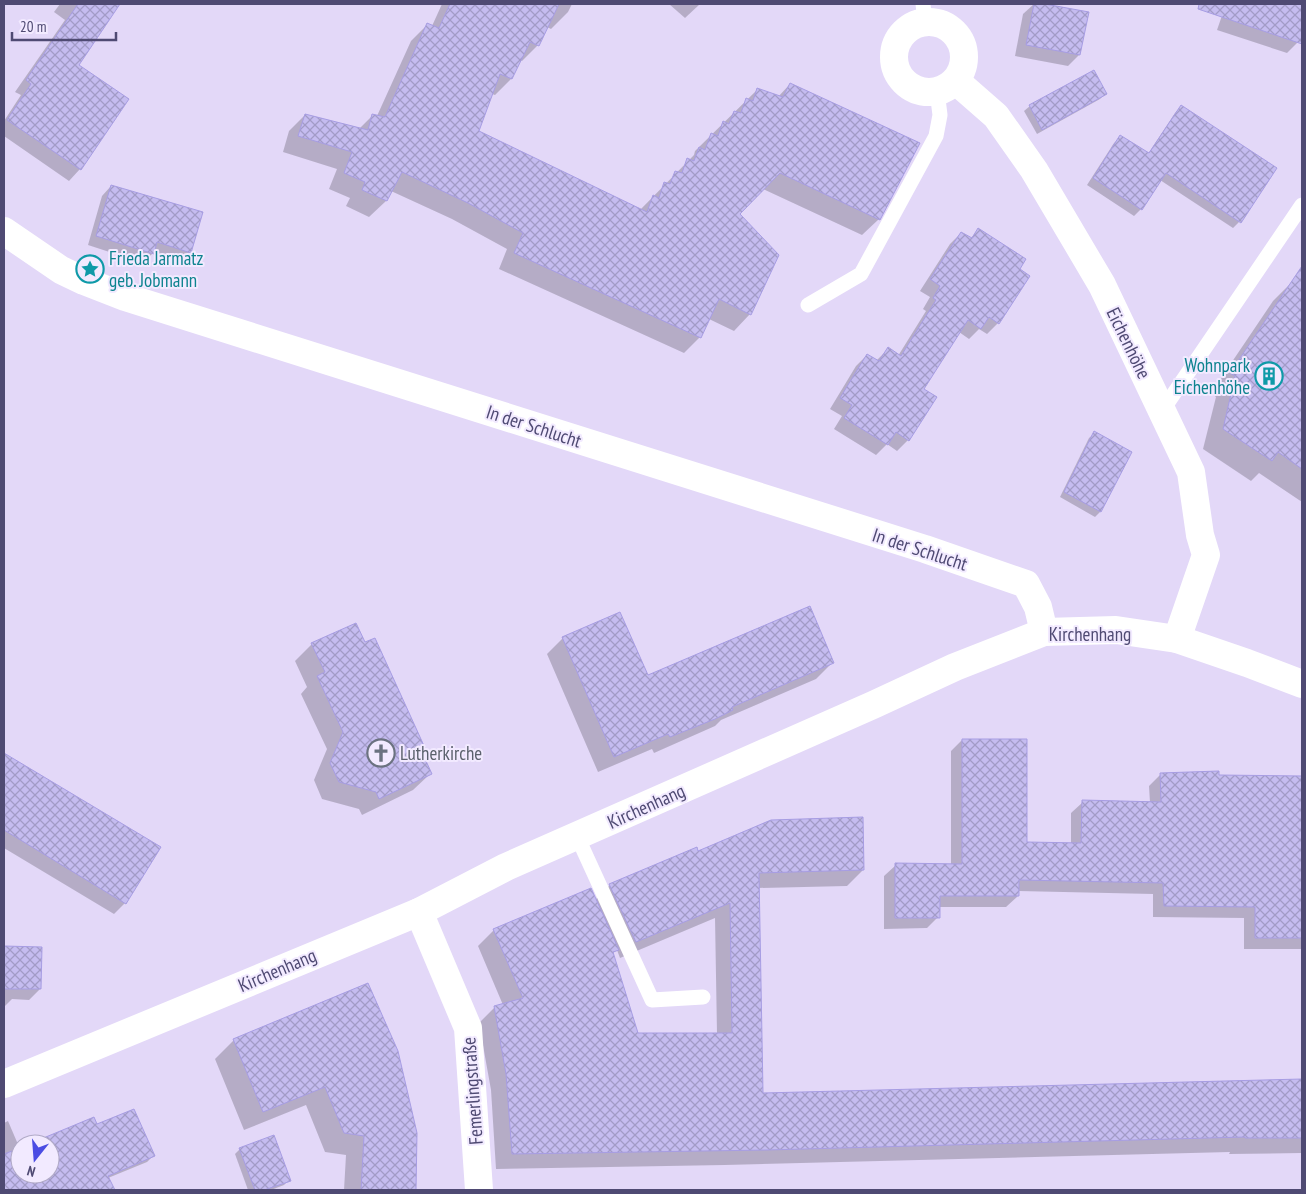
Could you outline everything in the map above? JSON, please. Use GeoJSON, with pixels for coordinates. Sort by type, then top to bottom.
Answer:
{"type":"FeatureCollection","features":[{"type":"Feature","properties":{"kind":"street"},"geometry":{"type":"LineString","coordinates":[[924,13],[952,29],[961,41],[965,54],[963,68],[947,86],[931,93],[916,90],[904,81],[896,69],[894,53],[897,42],[904,32],[914,25],[924,13]]}},
{"type":"Feature","properties":{"kind":"street","name":"Eichenhöhe"},"geometry":{"type":"LineString","coordinates":[[947,86],[996,116],[1034,170],[1102,286],[1191,472],[1200,535],[1206,555],[1177,640]]}},
{"type":"Feature","properties":{"kind":"street","name":"In der Schlucht"},"geometry":{"type":"LineString","coordinates":[[14,238],[61,270],[126,297],[925,549],[1026,584],[1038,606],[1044,632]]}},
{"type":"Feature","properties":{"kind":"street","name":"Kirchenhang"},"geometry":{"type":"LineString","coordinates":[[4,1084],[419,912],[506,867],[955,667],[1044,632],[1116,630],[1177,640],[1247,662],[1302,684]]}},
{"type":"Feature","properties":{"kind":"street","name":"Femerlingstraße"},"geometry":{"type":"LineString","coordinates":[[419,912],[468,1028],[479,1190]]}},
{"type":"Feature","properties":{"kind":"lane"},"geometry":{"type":"LineString","coordinates":[[808,306],[861,274],[936,136],[947,86]]}},
{"type":"Feature","properties":{"kind":"lane"},"geometry":{"type":"LineString","coordinates":[[1162,412],[1302,205]]}},
{"type":"Feature","properties":{"kind":"lane"},"geometry":{"type":"LineString","coordinates":[[577,836],[652,1000],[703,997]]}},
{"type":"Feature","properties":{"kind":"shaded area"},"geometry":{"type":"Polygon","coordinates":[[[4,4],[1302,4],[1302,1190],[4,1190],[4,4]]]}},
{"type":"Feature","properties":{"kind":"building"},"geometry":{"type":"Polygon","coordinates":[[[78,4],[120,4],[79,65],[129,99],[81,170],[7,120],[31,84],[26,80],[78,4]]]}},
{"type":"Feature","properties":{"kind":"building"},"geometry":{"type":"Polygon","coordinates":[[[450,4],[559,4],[539,46],[530,42],[512,79],[500,74],[479,131],[647,212],[653,195],[659,198],[664,182],[670,184],[675,171],[682,173],[687,158],[694,161],[699,147],[705,150],[711,133],[718,136],[723,121],[729,124],[734,111],[741,113],[746,98],[753,101],[757,88],[783,97],[790,83],[920,143],[880,220],[780,173],[740,214],[779,255],[751,315],[719,299],[701,338],[514,253],[523,233],[468,203],[402,172],[387,201],[362,190],[365,182],[344,173],[352,152],[298,136],[305,114],[368,130],[372,114],[385,117],[427,23],[439,28],[450,4]]]}},
{"type":"Feature","properties":{"kind":"building"},"geometry":{"type":"Polygon","coordinates":[[[1034,4],[1045,4],[1089,12],[1080,55],[1026,45],[1034,4]]]}},
{"type":"Feature","properties":{"kind":"building"},"geometry":{"type":"Polygon","coordinates":[[[1199,4],[1302,4],[1302,44],[1198,9],[1199,4]]]}},
{"type":"Feature","properties":{"kind":"building"},"geometry":{"type":"Polygon","coordinates":[[[1094,70],[1107,94],[1042,130],[1029,105],[1094,70]]]}},
{"type":"Feature","properties":{"kind":"building"},"geometry":{"type":"Polygon","coordinates":[[[1181,105],[1277,168],[1241,223],[1166,173],[1142,210],[1093,178],[1120,135],[1149,153],[1181,105]]]}},
{"type":"Feature","properties":{"kind":"building"},"geometry":{"type":"Polygon","coordinates":[[[111,185],[203,212],[191,253],[157,242],[154,254],[96,236],[111,185]]]}},
{"type":"Feature","properties":{"kind":"building"},"geometry":{"type":"Polygon","coordinates":[[[978,228],[1026,259],[1020,269],[1030,276],[999,324],[989,317],[981,329],[968,320],[924,389],[937,397],[909,441],[896,432],[888,445],[844,418],[852,405],[840,398],[867,354],[879,361],[888,347],[901,356],[936,300],[933,298],[940,286],[930,279],[961,232],[972,238],[978,228]]]}},
{"type":"Feature","properties":{"kind":"building","name":"Wohnpark Eichenhöhe"},"geometry":{"type":"Polygon","coordinates":[[[1302,266],[1302,469],[1278,452],[1272,461],[1223,429],[1235,376],[1230,373],[1302,266]]]}},
{"type":"Feature","properties":{"kind":"building"},"geometry":{"type":"Polygon","coordinates":[[[1094,431],[1132,452],[1101,512],[1064,492],[1094,431]]]}},
{"type":"Feature","properties":{"kind":"building"},"geometry":{"type":"Polygon","coordinates":[[[810,606],[834,663],[732,707],[733,710],[715,719],[670,737],[668,734],[614,757],[562,637],[620,612],[648,675],[810,606]]]}},
{"type":"Feature","properties":{"kind":"building"},"geometry":{"type":"Polygon","coordinates":[[[356,623],[365,642],[375,638],[430,759],[426,761],[432,774],[379,799],[376,792],[339,782],[330,763],[343,732],[317,676],[325,672],[311,643],[356,623]]]}},
{"type":"Feature","properties":{"kind":"building"},"geometry":{"type":"Polygon","coordinates":[[[962,739],[1027,739],[1027,842],[1081,843],[1082,800],[1161,802],[1160,773],[1219,771],[1219,775],[1302,776],[1302,938],[1255,938],[1255,907],[1164,906],[1163,883],[1019,880],[1019,896],[940,896],[940,918],[895,918],[895,863],[962,864],[962,739]]]}},
{"type":"Feature","properties":{"kind":"building"},"geometry":{"type":"Polygon","coordinates":[[[4,753],[161,847],[126,904],[4,830],[4,753]]]}},
{"type":"Feature","properties":{"kind":"building"},"geometry":{"type":"Polygon","coordinates":[[[863,817],[864,870],[759,873],[763,1093],[1302,1079],[1302,1138],[1245,1137],[767,1150],[512,1154],[506,1074],[494,1006],[523,998],[493,929],[591,888],[619,950],[613,952],[638,1033],[732,1033],[730,903],[636,942],[609,884],[697,847],[698,851],[771,820],[863,817]]]}},
{"type":"Feature","properties":{"kind":"building"},"geometry":{"type":"Polygon","coordinates":[[[4,946],[42,947],[41,989],[4,989],[4,946]]]}},
{"type":"Feature","properties":{"kind":"building"},"geometry":{"type":"Polygon","coordinates":[[[368,983],[398,1051],[417,1133],[416,1190],[361,1190],[364,1136],[344,1133],[325,1087],[263,1112],[233,1039],[368,983]]]}},
{"type":"Feature","properties":{"kind":"building"},"geometry":{"type":"Polygon","coordinates":[[[134,1109],[155,1156],[108,1176],[115,1190],[4,1190],[4,1154],[10,1152],[10,1184],[60,1184],[60,1134],[53,1134],[94,1117],[97,1124],[134,1109]]]}},
{"type":"Feature","properties":{"kind":"building"},"geometry":{"type":"Polygon","coordinates":[[[274,1135],[291,1181],[264,1190],[255,1190],[239,1148],[274,1135]]]}},
{"type":"Feature","properties":{"kind":"place","name":"Frieda Jarmatz geb. Jobmann"},"geometry":{"type":"Point","coordinates":[90,269]}},
{"type":"Feature","properties":{"kind":"place","name":"Wohnpark Eichenhöhe"},"geometry":{"type":"Point","coordinates":[1269,376]}},
{"type":"Feature","properties":{"kind":"place","name":"Lutherkirche"},"geometry":{"type":"Point","coordinates":[381,753]}}]}
